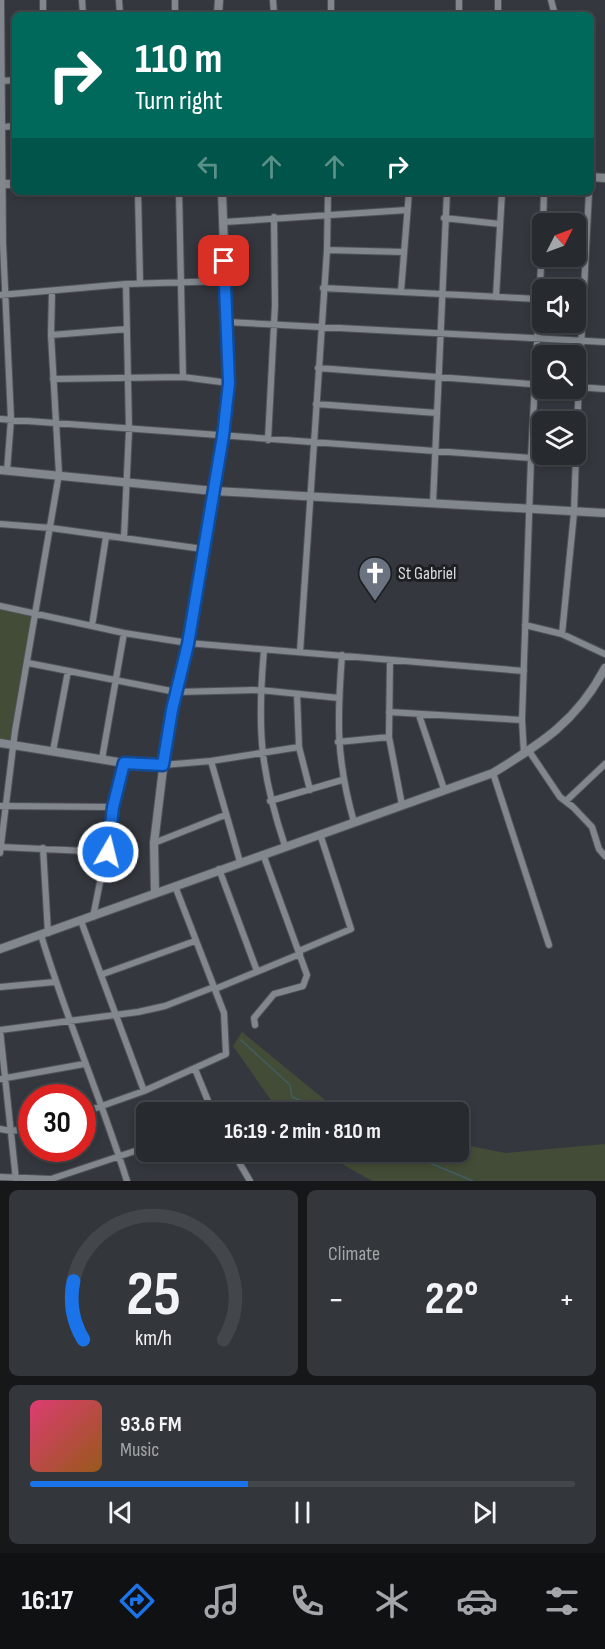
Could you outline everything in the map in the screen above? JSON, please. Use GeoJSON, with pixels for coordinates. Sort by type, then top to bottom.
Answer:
{"type":"FeatureCollection","features":[{"type":"Feature","properties":{"kind":"street"},"geometry":{"type":"LineString","coordinates":[[1,4],[3,127],[1,184],[11,419],[3,470],[214,491],[605,513]]}},
{"type":"Feature","properties":{"kind":"street"},"geometry":{"type":"LineString","coordinates":[[2,81],[12,80]]}},
{"type":"Feature","properties":{"kind":"street"},"geometry":{"type":"LineString","coordinates":[[3,127],[12,126]]}},
{"type":"Feature","properties":{"kind":"street"},"geometry":{"type":"LineString","coordinates":[[138,195],[140,284]]}},
{"type":"Feature","properties":{"kind":"street"},"geometry":{"type":"LineString","coordinates":[[179,195],[183,376]]}},
{"type":"Feature","properties":{"kind":"street"},"geometry":{"type":"LineString","coordinates":[[155,892],[154,843],[163,765],[176,692],[188,644],[223,436],[229,383],[222,195]]}},
{"type":"Feature","properties":{"kind":"street"},"geometry":{"type":"LineString","coordinates":[[300,652],[320,327],[327,250],[328,195]]}},
{"type":"Feature","properties":{"kind":"street"},"geometry":{"type":"LineString","coordinates":[[401,291],[409,195]]}},
{"type":"Feature","properties":{"kind":"street"},"geometry":{"type":"LineString","coordinates":[[433,503],[447,195]]}},
{"type":"Feature","properties":{"kind":"street"},"geometry":{"type":"LineString","coordinates":[[496,297],[502,195]]}},
{"type":"Feature","properties":{"kind":"street"},"geometry":{"type":"LineString","coordinates":[[543,213],[544,195]]}},
{"type":"Feature","properties":{"kind":"street"},"geometry":{"type":"LineString","coordinates":[[580,345],[590,195]]}},
{"type":"Feature","properties":{"kind":"street"},"geometry":{"type":"LineString","coordinates":[[224,222],[329,213],[407,210]]}},
{"type":"Feature","properties":{"kind":"street"},"geometry":{"type":"LineString","coordinates":[[268,440],[274,323],[274,217]]}},
{"type":"Feature","properties":{"kind":"street"},"geometry":{"type":"LineString","coordinates":[[444,218],[501,224]]}},
{"type":"Feature","properties":{"kind":"street"},"geometry":{"type":"LineString","coordinates":[[327,250],[403,252]]}},
{"type":"Feature","properties":{"kind":"street"},"geometry":{"type":"LineString","coordinates":[[4,294],[126,284],[224,281]]}},
{"type":"Feature","properties":{"kind":"street"},"geometry":{"type":"LineString","coordinates":[[124,538],[129,430],[126,284]]}},
{"type":"Feature","properties":{"kind":"street"},"geometry":{"type":"LineString","coordinates":[[323,288],[532,299]]}},
{"type":"Feature","properties":{"kind":"street"},"geometry":{"type":"LineString","coordinates":[[0,853],[3,806],[59,474],[51,334],[52,291]]}},
{"type":"Feature","properties":{"kind":"street"},"geometry":{"type":"LineString","coordinates":[[227,322],[440,331],[605,342]]}},
{"type":"Feature","properties":{"kind":"street"},"geometry":{"type":"LineString","coordinates":[[51,334],[127,329]]}},
{"type":"Feature","properties":{"kind":"street"},"geometry":{"type":"LineString","coordinates":[[537,333],[537,345]]}},
{"type":"Feature","properties":{"kind":"street"},"geometry":{"type":"LineString","coordinates":[[318,368],[532,385]]}},
{"type":"Feature","properties":{"kind":"street"},"geometry":{"type":"LineString","coordinates":[[53,379],[183,376],[229,383]]}},
{"type":"Feature","properties":{"kind":"street"},"geometry":{"type":"LineString","coordinates":[[586,388],[605,389]]}},
{"type":"Feature","properties":{"kind":"street"},"geometry":{"type":"LineString","coordinates":[[537,399],[531,458],[525,625],[522,720],[526,753],[560,796],[592,828],[599,849],[605,856]]}},
{"type":"Feature","properties":{"kind":"street"},"geometry":{"type":"LineString","coordinates":[[316,404],[437,413]]}},
{"type":"Feature","properties":{"kind":"street"},"geometry":{"type":"LineString","coordinates":[[0,418],[129,430],[531,458]]}},
{"type":"Feature","properties":{"kind":"street"},"geometry":{"type":"LineString","coordinates":[[562,634],[574,513],[576,465]]}},
{"type":"Feature","properties":{"kind":"street"},"geometry":{"type":"LineString","coordinates":[[0,524],[51,528],[203,549]]}},
{"type":"Feature","properties":{"kind":"street"},"geometry":{"type":"LineString","coordinates":[[92,626],[106,537]]}},
{"type":"Feature","properties":{"kind":"street"},"geometry":{"type":"LineString","coordinates":[[0,606],[124,633],[188,644],[524,671]]}},
{"type":"Feature","properties":{"kind":"street"},"geometry":{"type":"LineString","coordinates":[[525,625],[562,634],[605,654]]}},
{"type":"Feature","properties":{"kind":"street"},"geometry":{"type":"LineString","coordinates":[[102,759],[124,633]]}},
{"type":"Feature","properties":{"kind":"street"},"geometry":{"type":"LineString","coordinates":[[264,650],[260,690],[261,752],[270,801],[285,846]]}},
{"type":"Feature","properties":{"kind":"street"},"geometry":{"type":"LineString","coordinates":[[342,655],[338,742],[342,780],[354,822]]}},
{"type":"Feature","properties":{"kind":"street"},"geometry":{"type":"LineString","coordinates":[[390,660],[389,737],[402,805]]}},
{"type":"Feature","properties":{"kind":"street"},"geometry":{"type":"LineString","coordinates":[[28,663],[176,692],[260,690],[339,698]]}},
{"type":"Feature","properties":{"kind":"street"},"geometry":{"type":"LineString","coordinates":[[0,949],[493,773],[526,753],[571,719],[586,701],[604,670]]}},
{"type":"Feature","properties":{"kind":"street"},"geometry":{"type":"LineString","coordinates":[[53,751],[68,671]]}},
{"type":"Feature","properties":{"kind":"street"},"geometry":{"type":"LineString","coordinates":[[297,694],[299,747],[310,790]]}},
{"type":"Feature","properties":{"kind":"street"},"geometry":{"type":"LineString","coordinates":[[389,712],[522,720]]}},
{"type":"Feature","properties":{"kind":"street"},"geometry":{"type":"LineString","coordinates":[[419,715],[444,789]]}},
{"type":"Feature","properties":{"kind":"street"},"geometry":{"type":"LineString","coordinates":[[338,742],[389,737]]}},
{"type":"Feature","properties":{"kind":"street"},"geometry":{"type":"LineString","coordinates":[[0,743],[124,763],[163,765],[211,761],[299,747]]}},
{"type":"Feature","properties":{"kind":"street"},"geometry":{"type":"LineString","coordinates":[[211,761],[240,862]]}},
{"type":"Feature","properties":{"kind":"street"},"geometry":{"type":"LineString","coordinates":[[93,917],[108,852],[113,807],[124,763]]}},
{"type":"Feature","properties":{"kind":"street"},"geometry":{"type":"LineString","coordinates":[[566,801],[605,765]]}},
{"type":"Feature","properties":{"kind":"street"},"geometry":{"type":"LineString","coordinates":[[493,773],[549,945]]}},
{"type":"Feature","properties":{"kind":"street"},"geometry":{"type":"LineString","coordinates":[[270,801],[342,780]]}},
{"type":"Feature","properties":{"kind":"street"},"geometry":{"type":"LineString","coordinates":[[3,806],[113,807]]}},
{"type":"Feature","properties":{"kind":"street"},"geometry":{"type":"LineString","coordinates":[[154,843],[225,815]]}},
{"type":"Feature","properties":{"kind":"street"},"geometry":{"type":"LineString","coordinates":[[16,1180],[12,1131],[2,1079],[0,1030],[165,1006],[257,971],[351,929],[320,834]]}},
{"type":"Feature","properties":{"kind":"street"},"geometry":{"type":"LineString","coordinates":[[0,847],[108,852]]}},
{"type":"Feature","properties":{"kind":"street"},"geometry":{"type":"LineString","coordinates":[[44,848],[44,934],[55,982],[84,1064],[102,1106],[127,1181]]}},
{"type":"Feature","properties":{"kind":"street"},"geometry":{"type":"LineString","coordinates":[[255,1025],[254,1018],[270,997],[303,986],[307,975],[263,854]]}},
{"type":"Feature","properties":{"kind":"street"},"geometry":{"type":"LineString","coordinates":[[219,869],[257,971]]}},
{"type":"Feature","properties":{"kind":"street"},"geometry":{"type":"LineString","coordinates":[[96,1108],[144,1091],[226,1054],[224,1013],[175,886]]}},
{"type":"Feature","properties":{"kind":"street"},"geometry":{"type":"LineString","coordinates":[[81,921],[103,974],[115,1014],[144,1091]]}},
{"type":"Feature","properties":{"kind":"street"},"geometry":{"type":"LineString","coordinates":[[103,974],[195,941]]}},
{"type":"Feature","properties":{"kind":"street"},"geometry":{"type":"LineString","coordinates":[[0,987],[55,982]]}},
{"type":"Feature","properties":{"kind":"street"},"geometry":{"type":"LineString","coordinates":[[2,1079],[84,1064]]}},
{"type":"Feature","properties":{"kind":"street"},"geometry":{"type":"LineString","coordinates":[[195,1069],[208,1102]]}},
{"type":"Feature","properties":{"kind":"street"},"geometry":{"type":"LineString","coordinates":[[0,1129],[18,1130]]}},
{"type":"Feature","properties":{"kind":"street"},"geometry":{"type":"LineString","coordinates":[[0,1177],[16,1180],[51,1179],[136,1151]]}},
{"type":"Feature","properties":{"kind":"street"},"geometry":{"type":"LineString","coordinates":[[239,1162],[250,1181]]}},
{"type":"Feature","properties":{"kind":"green space"},"geometry":{"type":"Polygon","coordinates":[[[0,607],[36,616],[14,745],[0,743],[0,607]]]}},
{"type":"Feature","properties":{"kind":"green space"},"geometry":{"type":"Polygon","coordinates":[[[242,1032],[329,1102],[272,1102],[233,1046],[242,1032]]]}},
{"type":"Feature","properties":{"kind":"green space"},"geometry":{"type":"Polygon","coordinates":[[[605,1144],[605,1181],[372,1181],[339,1162],[469,1162],[469,1146],[506,1153],[605,1144]]]}},
{"type":"Feature","properties":{"kind":"waterway"},"geometry":{"type":"LineString","coordinates":[[241,1040],[290,1085],[292,1097],[304,1102]]}},
{"type":"Feature","properties":{"kind":"waterway"},"geometry":{"type":"LineString","coordinates":[[427,1162],[473,1181]]}},
{"type":"Feature","properties":{"kind":"place","name":"St Gabriel"},"geometry":{"type":"Point","coordinates":[375,602]}},
{"type":"Feature","properties":{"kind":"route"},"geometry":{"type":"LineString","coordinates":[[108,852],[113,807],[124,763],[163,765],[172,710],[188,644],[223,436],[229,383],[224,261]]}}]}
